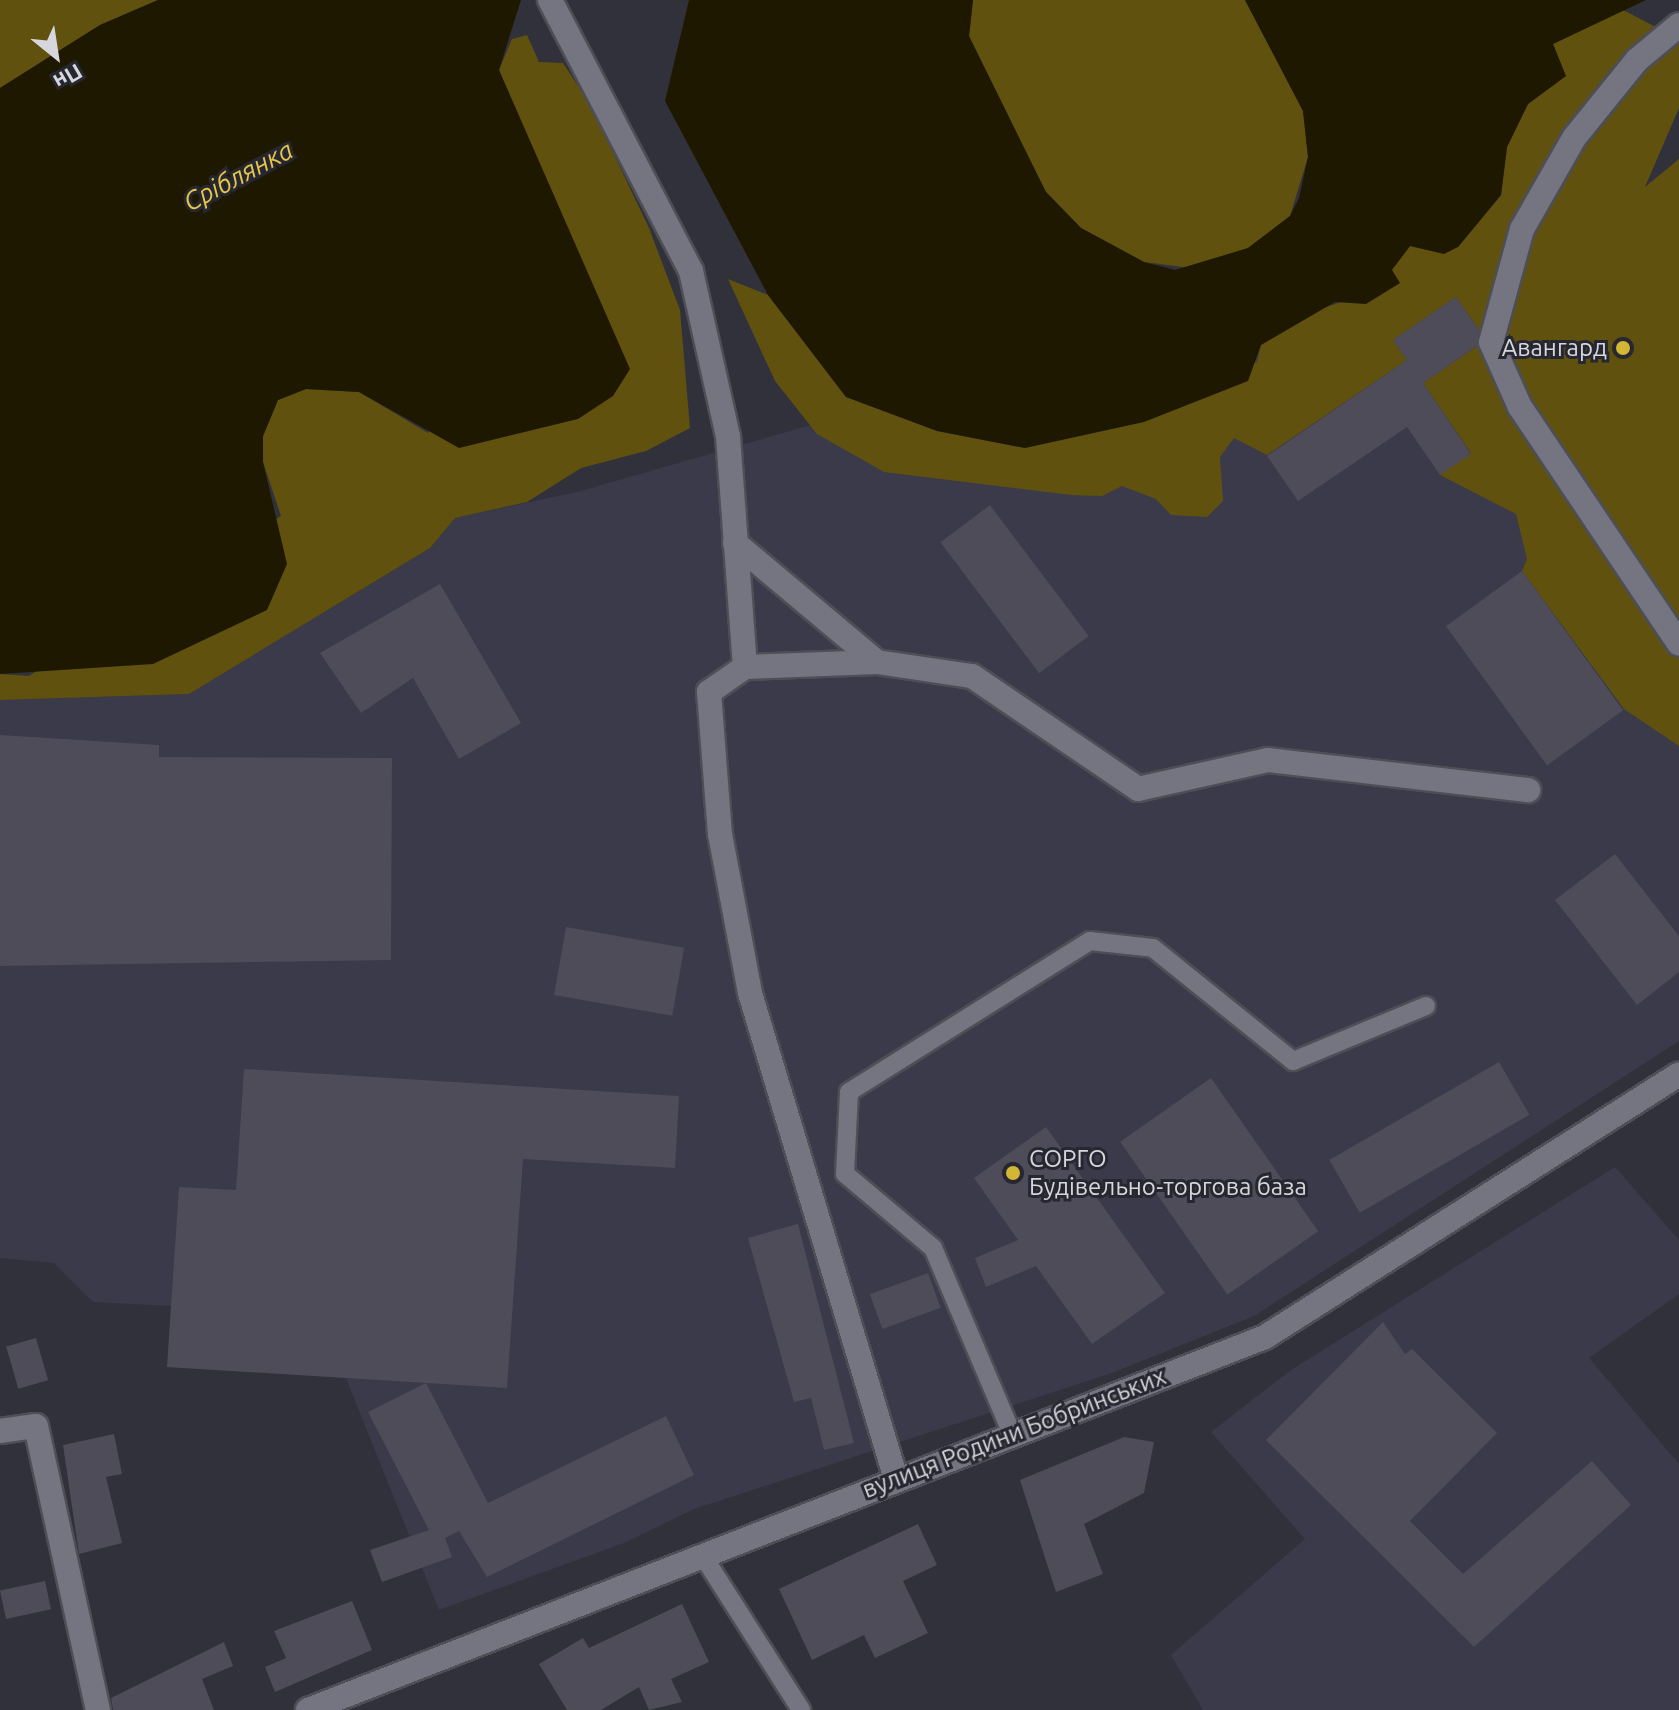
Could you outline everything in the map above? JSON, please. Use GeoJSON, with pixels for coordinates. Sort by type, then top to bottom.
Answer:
{"type":"FeatureCollection","features":[{"type":"Feature","properties":{"kind":"street"},"geometry":{"type":"LineString","coordinates":[[550,0],[691,271],[728,436],[745,667]]}},
{"type":"Feature","properties":{"kind":"street"},"geometry":{"type":"LineString","coordinates":[[1679,25],[1637,60],[1574,138],[1522,229],[1491,342],[1520,407],[1679,644]]}},
{"type":"Feature","properties":{"kind":"street"},"geometry":{"type":"LineString","coordinates":[[735,543],[877,662]]}},
{"type":"Feature","properties":{"kind":"street"},"geometry":{"type":"LineString","coordinates":[[896,1479],[750,993],[723,849],[709,692],[745,667],[877,662],[972,676],[1138,789],[1268,760],[1528,790]]}},
{"type":"Feature","properties":{"kind":"street","name":"вулиця Родини Бобринських"},"geometry":{"type":"LineString","coordinates":[[308,1710],[1265,1337],[1679,1074]]}},
{"type":"Feature","properties":{"kind":"street"},"geometry":{"type":"LineString","coordinates":[[0,1431],[36,1426],[98,1710]]}},
{"type":"Feature","properties":{"kind":"lane"},"geometry":{"type":"LineString","coordinates":[[1012,1434],[933,1248],[845,1174],[849,1092],[1090,941],[1153,948],[1293,1061],[1426,1006]]}},
{"type":"Feature","properties":{"kind":"lane"},"geometry":{"type":"LineString","coordinates":[[703,1556],[801,1710]]}},
{"type":"Feature","properties":{"kind":"shaded area"},"geometry":{"type":"Polygon","coordinates":[[[0,0],[158,0],[100,25],[0,88],[0,0]]]}},
{"type":"Feature","properties":{"kind":"shaded area"},"geometry":{"type":"Polygon","coordinates":[[[973,0],[1245,0],[1303,111],[1308,157],[1290,216],[1248,248],[1198,269],[1144,262],[1081,228],[1046,192],[1015,136],[969,36],[973,0]]]}},
{"type":"Feature","properties":{"kind":"shaded area"},"geometry":{"type":"Polygon","coordinates":[[[1623,10],[1679,39],[1679,108],[1645,187],[1679,159],[1679,746],[1624,709],[1522,571],[1527,559],[1516,514],[1440,475],[1471,453],[1423,383],[1486,340],[1456,297],[1393,340],[1407,360],[1267,455],[1234,438],[1220,457],[1223,501],[1207,517],[1171,515],[1156,499],[1122,486],[1102,496],[1071,495],[884,472],[817,434],[775,381],[728,279],[768,295],[846,397],[937,431],[1025,448],[1257,362],[1261,345],[1320,309],[1399,283],[1391,270],[1410,246],[1458,247],[1501,195],[1507,147],[1528,104],[1565,76],[1553,44],[1623,10]]]}},
{"type":"Feature","properties":{"kind":"shaded area"},"geometry":{"type":"Polygon","coordinates":[[[527,35],[539,62],[563,63],[590,104],[649,228],[680,310],[690,428],[646,451],[581,468],[527,502],[455,518],[430,548],[189,694],[0,700],[0,674],[29,676],[281,516],[263,462],[263,436],[278,400],[306,389],[359,392],[428,433],[523,133],[499,70],[512,39],[527,35]]]}},
{"type":"Feature","properties":{"kind":"shaded area"},"geometry":{"type":"Polygon","coordinates":[[[1478,275],[1481,370],[1679,649],[1679,1041],[1254,1316],[1112,1373],[694,1509],[624,1543],[439,1610],[346,1378],[167,1367],[171,1306],[93,1302],[54,1263],[0,1258],[0,700],[189,694],[430,548],[455,518],[577,492],[825,421],[1478,275]]]}},
{"type":"Feature","properties":{"kind":"shaded area"},"geometry":{"type":"Polygon","coordinates":[[[1615,1167],[1679,1240],[1679,1294],[1589,1358],[1679,1464],[1679,1710],[1203,1710],[1171,1655],[1305,1539],[1211,1432],[1291,1370],[1615,1167]]]}},
{"type":"Feature","properties":{"kind":"water","name":"Сріблянка"},"geometry":{"type":"Polygon","coordinates":[[[158,0],[521,0],[499,70],[630,369],[613,396],[578,419],[459,448],[359,392],[306,389],[278,400],[263,436],[263,462],[287,564],[267,610],[153,664],[0,674],[0,88],[100,25],[158,0]]]}},
{"type":"Feature","properties":{"kind":"water"},"geometry":{"type":"Polygon","coordinates":[[[689,0],[973,0],[969,36],[1046,192],[1081,228],[1144,262],[1175,270],[1248,248],[1290,216],[1299,198],[1308,157],[1303,111],[1245,0],[1646,0],[1553,44],[1566,76],[1528,104],[1507,147],[1501,195],[1458,247],[1444,254],[1410,246],[1392,270],[1400,283],[1366,304],[1335,302],[1261,345],[1248,381],[1144,422],[1025,448],[937,431],[846,397],[768,295],[665,101],[689,0]]]}},
{"type":"Feature","properties":{"kind":"building"},"geometry":{"type":"Polygon","coordinates":[[[1456,297],[1479,330],[1477,346],[1423,383],[1471,454],[1440,475],[1407,427],[1298,501],[1267,456],[1407,360],[1393,340],[1456,297]]]}},
{"type":"Feature","properties":{"kind":"building"},"geometry":{"type":"Polygon","coordinates":[[[990,505],[1089,636],[1039,673],[940,542],[990,505]]]}},
{"type":"Feature","properties":{"kind":"building"},"geometry":{"type":"Polygon","coordinates":[[[1522,571],[1623,710],[1547,765],[1446,626],[1522,571]]]}},
{"type":"Feature","properties":{"kind":"building"},"geometry":{"type":"Polygon","coordinates":[[[440,584],[521,723],[459,759],[413,678],[361,713],[320,653],[440,584]]]}},
{"type":"Feature","properties":{"kind":"building"},"geometry":{"type":"Polygon","coordinates":[[[0,735],[159,745],[159,757],[392,758],[391,960],[0,966],[0,735]]]}},
{"type":"Feature","properties":{"kind":"building"},"geometry":{"type":"Polygon","coordinates":[[[1615,854],[1679,936],[1679,972],[1637,1005],[1555,900],[1615,854]]]}},
{"type":"Feature","properties":{"kind":"building"},"geometry":{"type":"Polygon","coordinates":[[[566,927],[684,948],[672,1016],[554,995],[566,927]]]}},
{"type":"Feature","properties":{"kind":"building"},"geometry":{"type":"Polygon","coordinates":[[[1499,1062],[1530,1115],[1360,1213],[1329,1160],[1499,1062]]]}},
{"type":"Feature","properties":{"kind":"building"},"geometry":{"type":"Polygon","coordinates":[[[244,1069],[679,1096],[675,1168],[523,1159],[507,1388],[167,1367],[179,1187],[236,1190],[244,1069]]]}},
{"type":"Feature","properties":{"kind":"building"},"geometry":{"type":"Polygon","coordinates":[[[1211,1078],[1318,1231],[1227,1295],[1120,1142],[1211,1078]]]}},
{"type":"Feature","properties":{"kind":"building"},"geometry":{"type":"Polygon","coordinates":[[[1046,1127],[1165,1293],[1092,1344],[1036,1266],[986,1287],[975,1258],[1018,1240],[974,1178],[1046,1127]]]}},
{"type":"Feature","properties":{"kind":"building"},"geometry":{"type":"Polygon","coordinates":[[[798,1224],[854,1443],[824,1450],[811,1398],[794,1402],[748,1238],[798,1224]]]}},
{"type":"Feature","properties":{"kind":"building"},"geometry":{"type":"Polygon","coordinates":[[[928,1273],[941,1308],[882,1329],[870,1294],[928,1273]]]}},
{"type":"Feature","properties":{"kind":"building"},"geometry":{"type":"Polygon","coordinates":[[[1383,1322],[1405,1354],[1412,1349],[1497,1433],[1410,1521],[1463,1574],[1592,1461],[1631,1505],[1474,1647],[1266,1440],[1383,1322]]]}},
{"type":"Feature","properties":{"kind":"building"},"geometry":{"type":"Polygon","coordinates":[[[36,1338],[48,1380],[18,1389],[6,1347],[36,1338]]]}},
{"type":"Feature","properties":{"kind":"building"},"geometry":{"type":"Polygon","coordinates":[[[426,1383],[488,1503],[666,1416],[694,1475],[487,1577],[459,1531],[445,1538],[452,1557],[382,1582],[370,1550],[429,1530],[368,1412],[426,1383]]]}},
{"type":"Feature","properties":{"kind":"building"},"geometry":{"type":"Polygon","coordinates":[[[114,1434],[122,1474],[106,1477],[122,1543],[79,1554],[63,1445],[114,1434]]]}},
{"type":"Feature","properties":{"kind":"building"},"geometry":{"type":"Polygon","coordinates":[[[1124,1437],[1154,1442],[1144,1493],[1084,1524],[1103,1574],[1056,1592],[1020,1480],[1124,1437]]]}},
{"type":"Feature","properties":{"kind":"building"},"geometry":{"type":"Polygon","coordinates":[[[918,1524],[937,1565],[903,1581],[928,1633],[875,1658],[864,1635],[812,1660],[779,1589],[918,1524]]]}},
{"type":"Feature","properties":{"kind":"building"},"geometry":{"type":"Polygon","coordinates":[[[45,1581],[51,1609],[6,1619],[0,1591],[45,1581]]]}},
{"type":"Feature","properties":{"kind":"building"},"geometry":{"type":"Polygon","coordinates":[[[352,1601],[372,1650],[275,1692],[265,1667],[286,1658],[274,1631],[352,1601]]]}},
{"type":"Feature","properties":{"kind":"building"},"geometry":{"type":"Polygon","coordinates":[[[682,1604],[709,1662],[671,1679],[682,1702],[649,1710],[639,1687],[601,1710],[567,1710],[539,1664],[583,1638],[589,1648],[682,1604]]]}},
{"type":"Feature","properties":{"kind":"building"},"geometry":{"type":"Polygon","coordinates":[[[224,1642],[233,1666],[202,1679],[214,1710],[113,1710],[111,1698],[224,1642]]]}},
{"type":"Feature","properties":{"kind":"place","name":"Авангард"},"geometry":{"type":"Point","coordinates":[1623,348]}},
{"type":"Feature","properties":{"kind":"place","name":"СОРГО Будівельно-торгова база"},"geometry":{"type":"Point","coordinates":[1013,1173]}}]}
